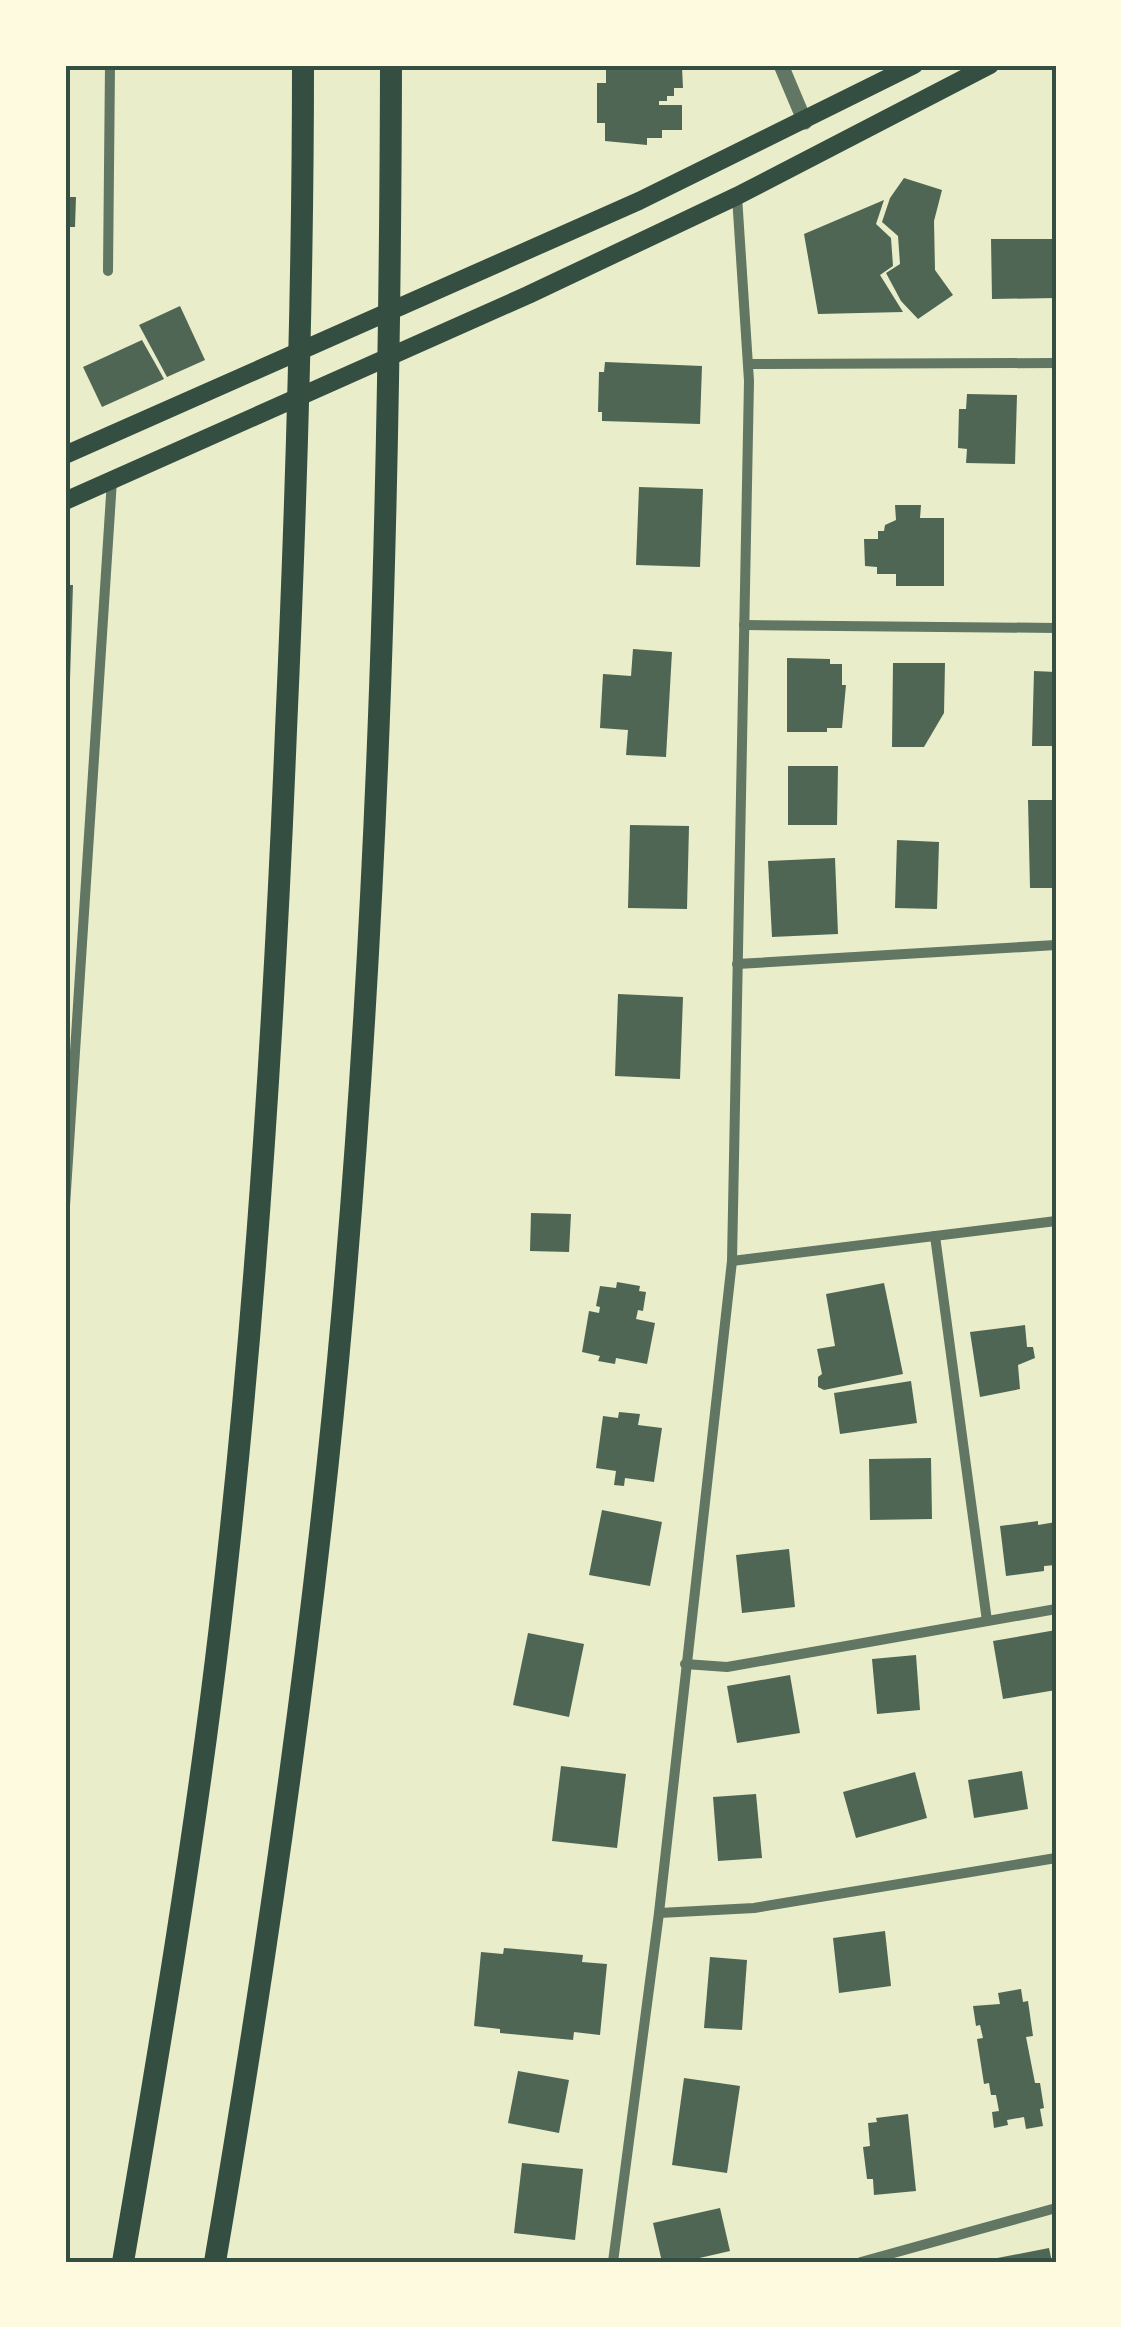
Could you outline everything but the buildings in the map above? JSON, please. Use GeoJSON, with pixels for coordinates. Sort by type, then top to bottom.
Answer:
{"type":"FeatureCollection","features":[{"type":"Feature","properties":{"kind":"highway"},"geometry":{"type":"LineString","coordinates":[[122,2262],[170,1990],[220,1626],[258,1220],[279,891],[295,525],[304,65]]}},
{"type":"Feature","properties":{"kind":"highway"},"geometry":{"type":"LineString","coordinates":[[215,2262],[276,1878],[322,1514],[359,1102],[382,664],[391,65]]}},
{"type":"Feature","properties":{"kind":"main road"},"geometry":{"type":"LineString","coordinates":[[65,454],[639,202],[914,65]]}},
{"type":"Feature","properties":{"kind":"main road"},"geometry":{"type":"LineString","coordinates":[[65,501],[488,313],[737,196],[990,65]]}},
{"type":"Feature","properties":{"kind":"street"},"geometry":{"type":"LineString","coordinates":[[108,271],[110,65]]}},
{"type":"Feature","properties":{"kind":"street"},"geometry":{"type":"LineString","coordinates":[[781,65],[805,122]]}},
{"type":"Feature","properties":{"kind":"street"},"geometry":{"type":"LineString","coordinates":[[613,2262],[659,1913],[732,1260],[749,364],[737,196]]}},
{"type":"Feature","properties":{"kind":"street"},"geometry":{"type":"LineString","coordinates":[[749,364],[1056,363]]}},
{"type":"Feature","properties":{"kind":"street"},"geometry":{"type":"LineString","coordinates":[[65,1206],[112,480]]}},
{"type":"Feature","properties":{"kind":"street"},"geometry":{"type":"LineString","coordinates":[[744,625],[1056,628]]}},
{"type":"Feature","properties":{"kind":"street"},"geometry":{"type":"LineString","coordinates":[[737,964],[1056,944]]}},
{"type":"Feature","properties":{"kind":"street"},"geometry":{"type":"LineString","coordinates":[[732,1260],[1056,1221]]}},
{"type":"Feature","properties":{"kind":"street"},"geometry":{"type":"LineString","coordinates":[[935,1236],[987,1622]]}},
{"type":"Feature","properties":{"kind":"street"},"geometry":{"type":"LineString","coordinates":[[685,1664],[727,1667],[1056,1609]]}},
{"type":"Feature","properties":{"kind":"street"},"geometry":{"type":"LineString","coordinates":[[659,1913],[754,1908],[1056,1858]]}},
{"type":"Feature","properties":{"kind":"street"},"geometry":{"type":"LineString","coordinates":[[867,2261],[1056,2208]]}}]}
